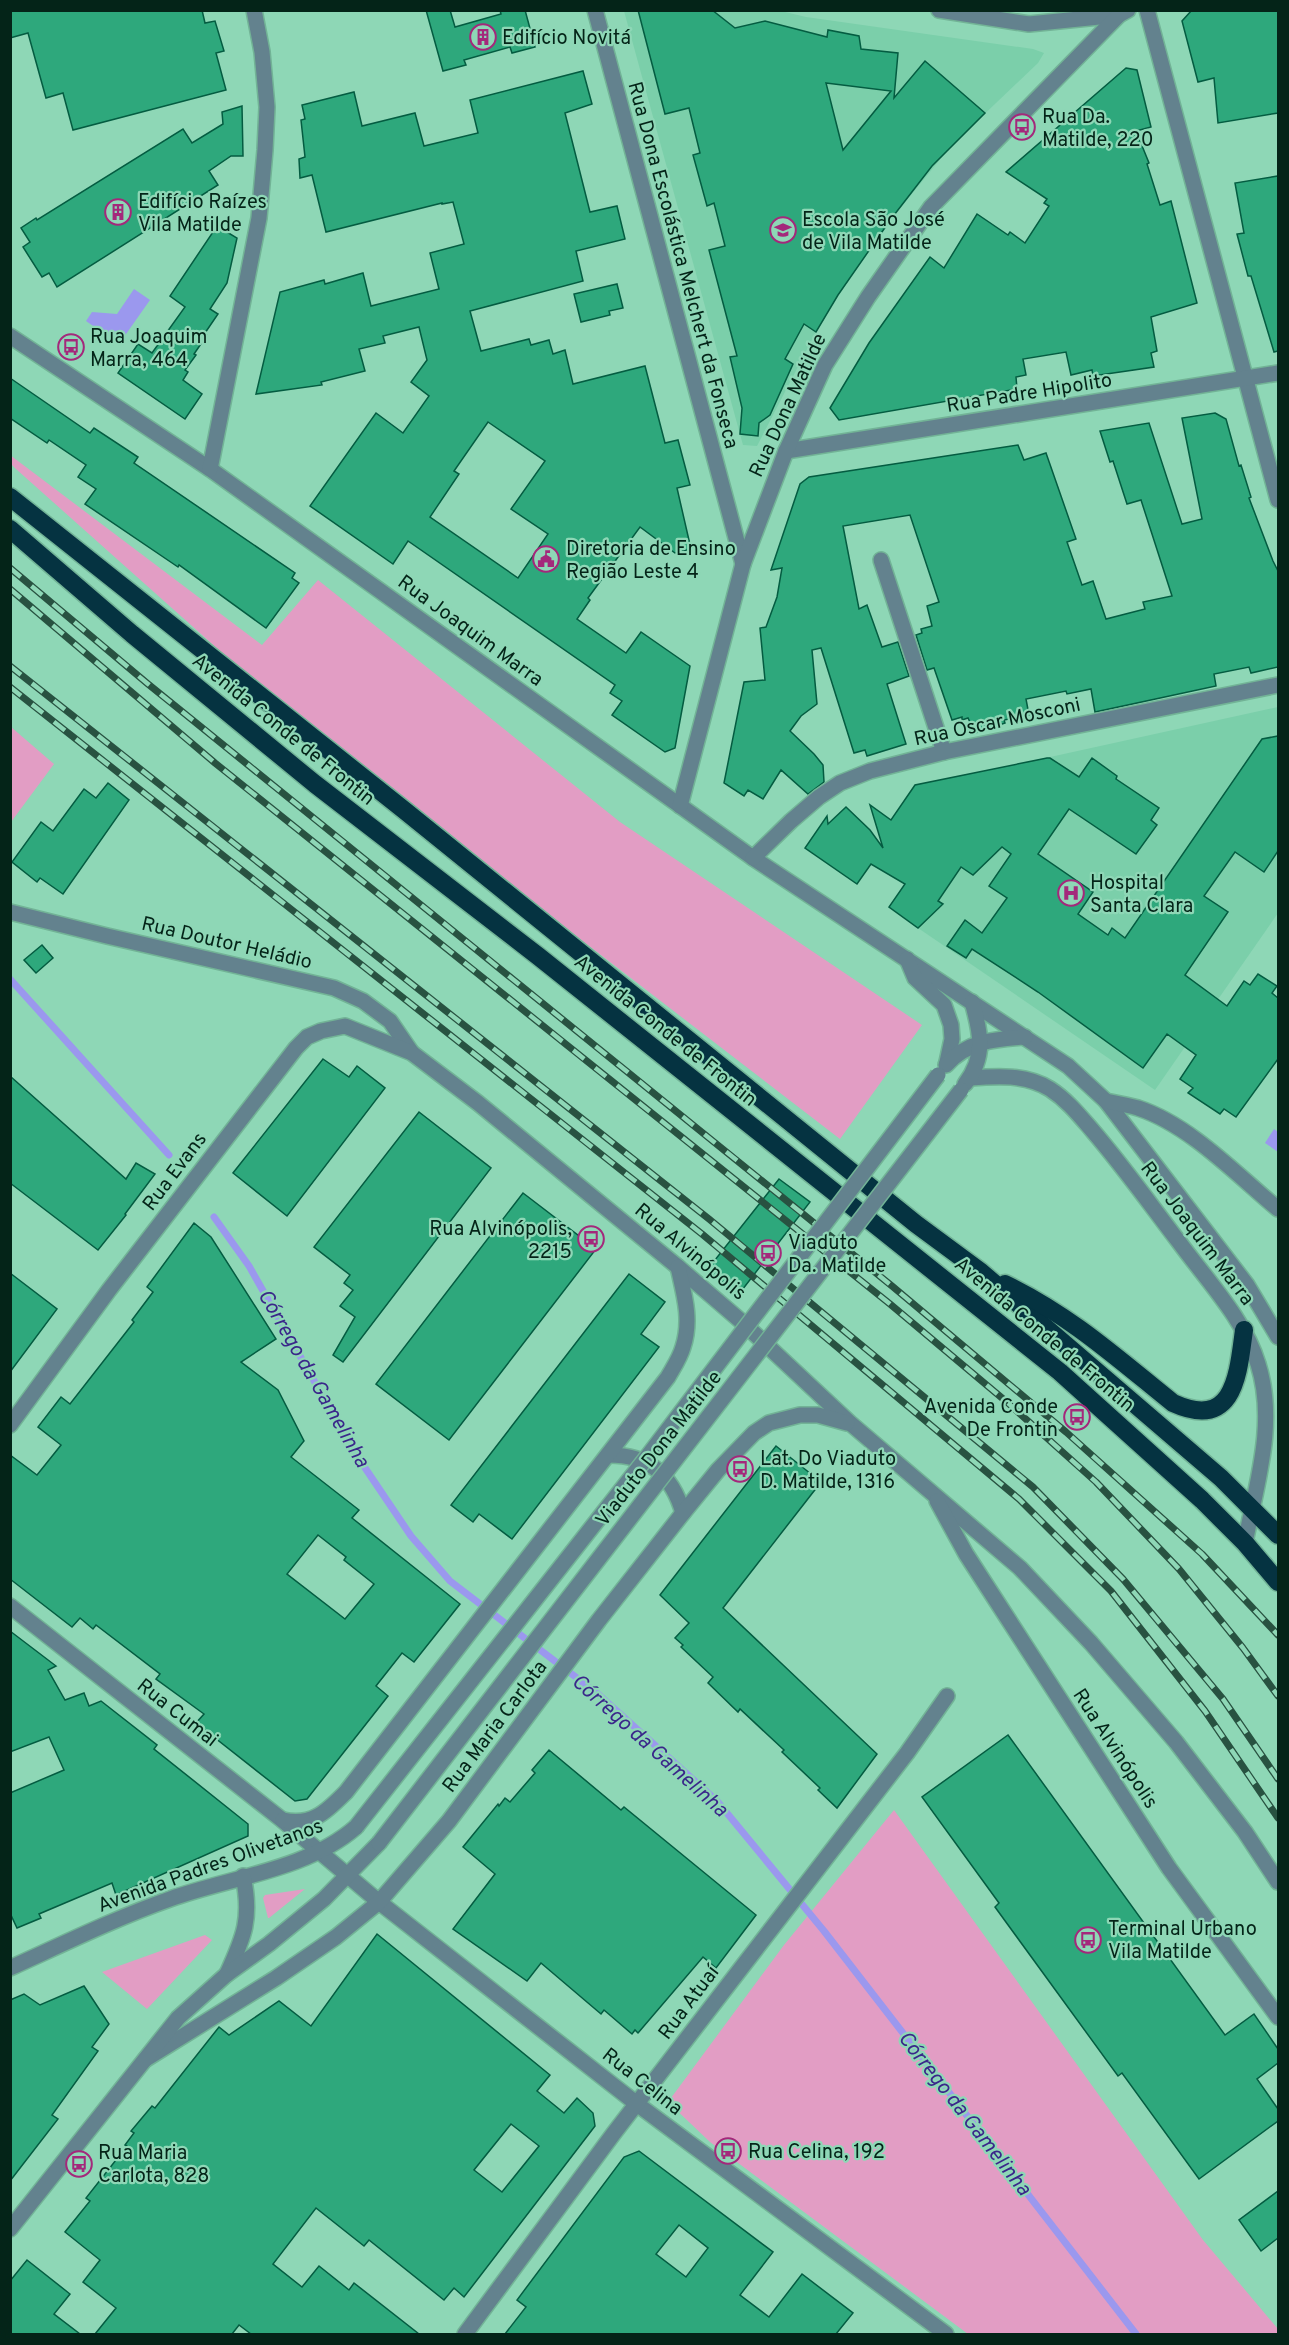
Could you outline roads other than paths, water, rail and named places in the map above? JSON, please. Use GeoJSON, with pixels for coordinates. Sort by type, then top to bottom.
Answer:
{"type":"FeatureCollection","features":[{"type":"Feature","properties":{"kind":"highway","name":"Avenida Conde de Frontin"},"geometry":{"type":"LineString","coordinates":[[10,497],[404,810],[916,1224],[981,1272],[1221,1478],[1278,1535]]}},
{"type":"Feature","properties":{"kind":"highway","name":"Avenida Conde de Frontin"},"geometry":{"type":"LineString","coordinates":[[10,529],[132,634],[315,784],[547,964],[1060,1372],[1202,1500],[1278,1581]]}},
{"type":"Feature","properties":{"kind":"highway"},"geometry":{"type":"LineString","coordinates":[[981,1272],[1040,1301],[1065,1317],[1173,1403],[1190,1411],[1208,1410],[1223,1402],[1234,1386],[1244,1330]]}},
{"type":"Feature","properties":{"kind":"street"},"geometry":{"type":"LineString","coordinates":[[210,470],[259,218],[267,107],[262,52],[254,10]]}},
{"type":"Feature","properties":{"kind":"street","name":"Rua Dona Escolástica Melchert da Fonseca"},"geometry":{"type":"LineString","coordinates":[[595,10],[743,564]]}},
{"type":"Feature","properties":{"kind":"street"},"geometry":{"type":"LineString","coordinates":[[939,10],[1029,24],[1124,13]]}},
{"type":"Feature","properties":{"kind":"street"},"geometry":{"type":"LineString","coordinates":[[1147,10],[1278,500]]}},
{"type":"Feature","properties":{"kind":"street","name":"Rua Dona Matilde"},"geometry":{"type":"LineString","coordinates":[[680,806],[743,564],[786,452],[825,364],[921,219],[1124,13]]}},
{"type":"Feature","properties":{"kind":"street","name":"Rua Joaquim Marra"},"geometry":{"type":"LineString","coordinates":[[10,336],[210,470],[753,858],[1068,1066],[1106,1101],[1247,1285],[1278,1336]]}},
{"type":"Feature","properties":{"kind":"street","name":"Rua Padre Hipolito"},"geometry":{"type":"LineString","coordinates":[[786,452],[1278,373]]}},
{"type":"Feature","properties":{"kind":"street"},"geometry":{"type":"LineString","coordinates":[[881,560],[944,752]]}},
{"type":"Feature","properties":{"kind":"street","name":"Rua Oscar Mosconi"},"geometry":{"type":"LineString","coordinates":[[753,858],[790,820],[840,783],[870,771],[944,752],[1278,685]]}},
{"type":"Feature","properties":{"kind":"street","name":"Rua Doutor Heládio"},"geometry":{"type":"LineString","coordinates":[[10,912],[334,988],[363,1001],[390,1021],[412,1053]]}},
{"type":"Feature","properties":{"kind":"street","name":"Rua Joaquim Marra"},"geometry":{"type":"LineString","coordinates":[[907,959],[915,978],[944,1005],[951,1025],[952,1039],[943,1069]]}},
{"type":"Feature","properties":{"kind":"street"},"geometry":{"type":"LineString","coordinates":[[965,1084],[978,1062],[980,1042],[972,1002]]}},
{"type":"Feature","properties":{"kind":"street","name":"Rua Evans"},"geometry":{"type":"LineString","coordinates":[[10,1425],[109,1290],[296,1048],[307,1037],[321,1031],[345,1026],[412,1053]]}},
{"type":"Feature","properties":{"kind":"street"},"geometry":{"type":"LineString","coordinates":[[943,1069],[968,1046],[980,1042],[1025,1037]]}},
{"type":"Feature","properties":{"kind":"street","name":"Rua Alvinópolis"},"geometry":{"type":"LineString","coordinates":[[412,1053],[506,1125],[678,1267],[742,1322],[849,1424],[1020,1568],[1091,1643],[1176,1742],[1245,1832],[1278,1882]]}},
{"type":"Feature","properties":{"kind":"street","name":"Viaduto Dona Matilde"},"geometry":{"type":"LineString","coordinates":[[356,1827],[644,1461],[943,1069]]}},
{"type":"Feature","properties":{"kind":"street","name":"Rua Joaquim Marra"},"geometry":{"type":"LineString","coordinates":[[965,1084],[996,1076],[1028,1079],[1048,1087],[1065,1099],[1115,1156],[1244,1330],[1258,1363],[1264,1389],[1266,1425],[1263,1460],[1245,1544]]}},
{"type":"Feature","properties":{"kind":"street","name":"Viaduto Dona Matilde"},"geometry":{"type":"LineString","coordinates":[[379,1843],[965,1084]]}},
{"type":"Feature","properties":{"kind":"street"},"geometry":{"type":"LineString","coordinates":[[1106,1101],[1138,1108],[1173,1125],[1278,1209]]}},
{"type":"Feature","properties":{"kind":"street"},"geometry":{"type":"LineString","coordinates":[[281,1819],[297,1823],[312,1820],[330,1808],[346,1792],[668,1377],[683,1349],[687,1329],[687,1306],[678,1267]]}},
{"type":"Feature","properties":{"kind":"street","name":"Rua Maria Carlota"},"geometry":{"type":"LineString","coordinates":[[146,2059],[276,1978],[336,1937],[380,1902],[449,1821],[588,1635],[683,1513],[718,1470],[754,1433],[788,1416],[818,1415],[849,1424]]}},
{"type":"Feature","properties":{"kind":"street"},"geometry":{"type":"LineString","coordinates":[[609,1455],[634,1457],[657,1469],[675,1489],[683,1513]]}},
{"type":"Feature","properties":{"kind":"street","name":"Rua Alvinópolis"},"geometry":{"type":"LineString","coordinates":[[933,1493],[966,1554],[1169,1868],[1278,2017]]}},
{"type":"Feature","properties":{"kind":"street","name":"Rua Cumai"},"geometry":{"type":"LineString","coordinates":[[10,1606],[320,1852]]}},
{"type":"Feature","properties":{"kind":"street","name":"Rua Atuaí"},"geometry":{"type":"LineString","coordinates":[[465,2334],[772,1925],[907,1753],[946,1696]]}},
{"type":"Feature","properties":{"kind":"street","name":"Avenida Padres Olivetanos"},"geometry":{"type":"LineString","coordinates":[[10,1968],[105,1925],[170,1899],[320,1852],[356,1827]]}},
{"type":"Feature","properties":{"kind":"street","name":"Rua Maria Carlota"},"geometry":{"type":"LineString","coordinates":[[10,2229],[178,2018],[226,1975],[296,1923],[349,1875],[379,1843]]}},
{"type":"Feature","properties":{"kind":"street","name":"Rua Celina"},"geometry":{"type":"LineString","coordinates":[[320,1852],[380,1902],[637,2104],[946,2334]]}},
{"type":"Feature","properties":{"kind":"street"},"geometry":{"type":"LineString","coordinates":[[226,1975],[245,1930],[246,1893],[243,1876]]}},
{"type":"Feature","properties":{"kind":"waterway","name":"Córrego da Gamelinha"},"geometry":{"type":"LineString","coordinates":[[10,979],[169,1155]]}},
{"type":"Feature","properties":{"kind":"waterway","name":"Córrego da Gamelinha"},"geometry":{"type":"LineString","coordinates":[[214,1217],[249,1266],[355,1453],[411,1536],[450,1581],[598,1694],[717,1801],[824,1931],[1136,2334]]}},
{"type":"Feature","properties":{"kind":"railway"},"geometry":{"type":"LineString","coordinates":[[10,568],[148,684],[892,1286],[1066,1432],[1202,1554],[1278,1635]]}},
{"type":"Feature","properties":{"kind":"railway"},"geometry":{"type":"LineString","coordinates":[[10,589],[215,763],[890,1304],[1008,1403],[1096,1482],[1179,1569],[1243,1648],[1278,1696]]}},
{"type":"Feature","properties":{"kind":"railway"},"geometry":{"type":"LineString","coordinates":[[10,666],[709,1219],[1033,1487],[1123,1579],[1223,1699],[1278,1779]]}},
{"type":"Feature","properties":{"kind":"railway"},"geometry":{"type":"LineString","coordinates":[[10,687],[702,1234],[1019,1499],[1111,1591],[1205,1711],[1278,1818]]}},
{"type":"Feature","properties":{"kind":"place","name":"Edifício Novitá"},"geometry":{"type":"Point","coordinates":[483,37]}},
{"type":"Feature","properties":{"kind":"place","name":"Rua Da. Matilde, 220"},"geometry":{"type":"Point","coordinates":[1022,127]}},
{"type":"Feature","properties":{"kind":"place","name":"Edifício Raízes Vila Matilde"},"geometry":{"type":"Point","coordinates":[118,212]}},
{"type":"Feature","properties":{"kind":"place","name":"Escola São José de Vila Matilde"},"geometry":{"type":"Point","coordinates":[783,230]}},
{"type":"Feature","properties":{"kind":"place","name":"Rua Joaquim Marra, 464"},"geometry":{"type":"Point","coordinates":[71,347]}},
{"type":"Feature","properties":{"kind":"place","name":"Diretoria de Ensino Região Leste 4"},"geometry":{"type":"Point","coordinates":[546,559]}},
{"type":"Feature","properties":{"kind":"place","name":"Hospital Santa Clara"},"geometry":{"type":"Point","coordinates":[1071,893]}},
{"type":"Feature","properties":{"kind":"place","name":"Rua Alvinópolis, 2215"},"geometry":{"type":"Point","coordinates":[591,1239]}},
{"type":"Feature","properties":{"kind":"place","name":"Viaduto Da. Matilde"},"geometry":{"type":"Point","coordinates":[768,1253]}},
{"type":"Feature","properties":{"kind":"place","name":"Avenida Conde De Frontin"},"geometry":{"type":"Point","coordinates":[1077,1417]}},
{"type":"Feature","properties":{"kind":"place","name":"Lat. Do Viaduto D. Matilde, 1316"},"geometry":{"type":"Point","coordinates":[740,1469]}},
{"type":"Feature","properties":{"kind":"place","name":"Terminal Urbano Vila Matilde"},"geometry":{"type":"Point","coordinates":[1088,1940]}},
{"type":"Feature","properties":{"kind":"place","name":"Rua Celina, 192"},"geometry":{"type":"Point","coordinates":[728,2151]}},
{"type":"Feature","properties":{"kind":"place","name":"Rua Maria Carlota, 828"},"geometry":{"type":"Point","coordinates":[79,2164]}}]}
